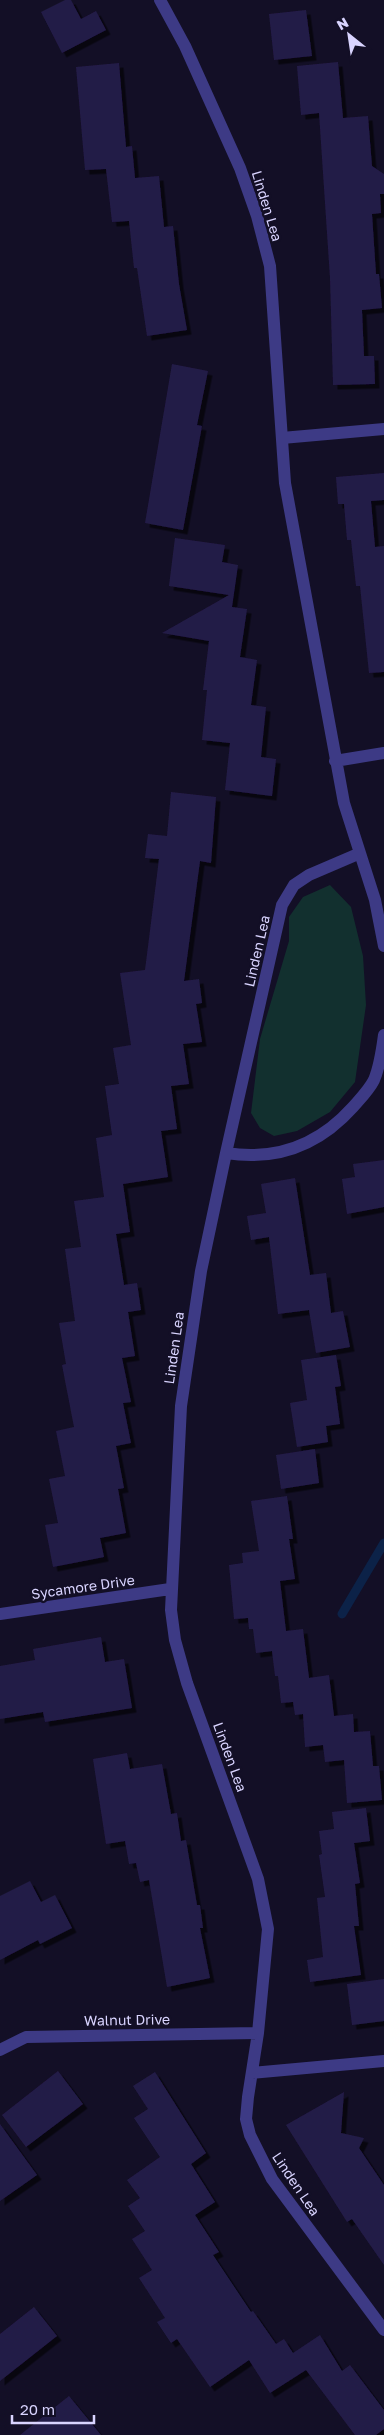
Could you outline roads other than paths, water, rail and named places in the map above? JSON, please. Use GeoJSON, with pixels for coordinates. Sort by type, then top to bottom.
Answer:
{"type":"FeatureCollection","features":[{"type":"Feature","properties":{"kind":"street","name":"Linden Lea"},"geometry":{"type":"LineString","coordinates":[[160,0],[185,46],[228,142],[257,216],[270,266],[285,483],[335,761],[358,854],[374,900],[384,946]]}},
{"type":"Feature","properties":{"kind":"street"},"geometry":{"type":"LineString","coordinates":[[282,438],[384,429]]}},
{"type":"Feature","properties":{"kind":"street"},"geometry":{"type":"LineString","coordinates":[[335,761],[384,754]]}},
{"type":"Feature","properties":{"kind":"street","name":"Linden Lea"},"geometry":{"type":"LineString","coordinates":[[358,854],[310,874],[294,885],[282,906],[201,1271],[181,1406],[170,1589],[175,1640],[187,1683],[258,1879],[268,1929],[258,2033],[246,2119],[258,2154],[272,2179],[384,2330]]}},
{"type":"Feature","properties":{"kind":"street"},"geometry":{"type":"LineString","coordinates":[[226,1154],[266,1156],[294,1149],[319,1137],[342,1119],[379,1082],[384,1035]]}},
{"type":"Feature","properties":{"kind":"street","name":"Sycamore Drive"},"geometry":{"type":"LineString","coordinates":[[0,1614],[170,1589]]}},
{"type":"Feature","properties":{"kind":"street","name":"Walnut Drive"},"geometry":{"type":"LineString","coordinates":[[0,2050],[26,2037],[258,2033]]}},
{"type":"Feature","properties":{"kind":"street"},"geometry":{"type":"LineString","coordinates":[[252,2073],[384,2061]]}},
{"type":"Feature","properties":{"kind":"waterway"},"geometry":{"type":"LineString","coordinates":[[342,1614],[384,1543]]}}]}
